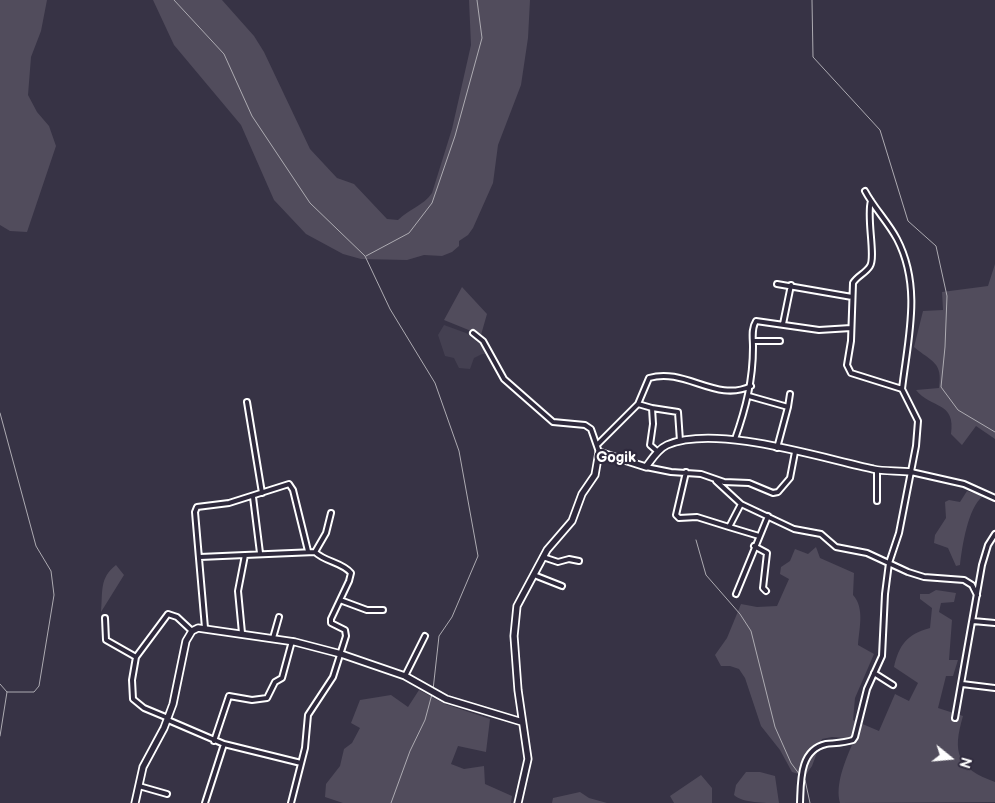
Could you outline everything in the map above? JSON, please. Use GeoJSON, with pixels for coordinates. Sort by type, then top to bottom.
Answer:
{"type":"FeatureCollection","features":[{"type":"Feature","properties":{"kind":"street"},"geometry":{"type":"LineString","coordinates":[[800,803],[801,774],[814,750],[825,744],[853,740],[856,737],[867,689],[883,650],[885,594],[889,563],[899,532],[911,472],[918,421],[902,389],[913,300],[909,270],[896,239],[865,191]]}},
{"type":"Feature","properties":{"kind":"street"},"geometry":{"type":"LineString","coordinates":[[871,201],[869,238],[872,258],[869,267],[853,283],[851,328],[846,365],[849,372],[902,389]]}},
{"type":"Feature","properties":{"kind":"street"},"geometry":{"type":"LineString","coordinates":[[778,284],[852,297]]}},
{"type":"Feature","properties":{"kind":"street"},"geometry":{"type":"LineString","coordinates":[[783,324],[791,286]]}},
{"type":"Feature","properties":{"kind":"street"},"geometry":{"type":"LineString","coordinates":[[735,439],[751,386],[752,330],[756,321],[819,330],[851,328]]}},
{"type":"Feature","properties":{"kind":"street"},"geometry":{"type":"LineString","coordinates":[[473,333],[483,341],[504,379],[553,422],[588,426],[594,433],[599,452],[595,475],[582,494],[572,521],[543,557],[517,606],[515,624],[518,690],[528,758],[518,803]]}},
{"type":"Feature","properties":{"kind":"street"},"geometry":{"type":"LineString","coordinates":[[753,341],[780,341]]}},
{"type":"Feature","properties":{"kind":"street"},"geometry":{"type":"LineString","coordinates":[[598,444],[638,404],[646,381],[649,378],[674,375],[709,388],[728,391],[742,391],[751,386]]}},
{"type":"Feature","properties":{"kind":"street"},"geometry":{"type":"LineString","coordinates":[[777,448],[790,394]]}},
{"type":"Feature","properties":{"kind":"street"},"geometry":{"type":"LineString","coordinates":[[749,396],[788,407]]}},
{"type":"Feature","properties":{"kind":"street"},"geometry":{"type":"LineString","coordinates":[[247,402],[262,493]]}},
{"type":"Feature","properties":{"kind":"street"},"geometry":{"type":"LineString","coordinates":[[638,404],[678,412],[680,441]]}},
{"type":"Feature","properties":{"kind":"street"},"geometry":{"type":"LineString","coordinates":[[652,408],[653,424],[650,445],[658,452]]}},
{"type":"Feature","properties":{"kind":"street"},"geometry":{"type":"LineString","coordinates":[[646,467],[666,445],[700,438],[735,439],[876,470],[911,472],[964,484],[995,498]]}},
{"type":"Feature","properties":{"kind":"street"},"geometry":{"type":"LineString","coordinates":[[599,452],[646,467],[701,474],[716,481],[741,504],[794,529],[821,534],[836,547],[867,553],[924,577],[964,580],[972,585],[978,595]]}},
{"type":"Feature","properties":{"kind":"street"},"geometry":{"type":"LineString","coordinates":[[716,481],[749,483],[773,493],[778,492],[790,478],[795,452]]}},
{"type":"Feature","properties":{"kind":"street"},"geometry":{"type":"LineString","coordinates":[[876,470],[877,501]]}},
{"type":"Feature","properties":{"kind":"street"},"geometry":{"type":"LineString","coordinates":[[686,472],[677,517],[697,517],[759,536]]}},
{"type":"Feature","properties":{"kind":"street"},"geometry":{"type":"LineString","coordinates":[[205,628],[195,512],[197,507],[213,506],[253,496],[286,484],[291,486],[308,551]]}},
{"type":"Feature","properties":{"kind":"street"},"geometry":{"type":"LineString","coordinates":[[253,496],[260,553]]}},
{"type":"Feature","properties":{"kind":"street"},"geometry":{"type":"LineString","coordinates":[[729,527],[741,504]]}},
{"type":"Feature","properties":{"kind":"street"},"geometry":{"type":"LineString","coordinates":[[315,552],[326,533],[331,513]]}},
{"type":"Feature","properties":{"kind":"street"},"geometry":{"type":"LineString","coordinates":[[736,594],[754,546],[768,516]]}},
{"type":"Feature","properties":{"kind":"street"},"geometry":{"type":"LineString","coordinates":[[955,718],[986,551],[995,534]]}},
{"type":"Feature","properties":{"kind":"street"},"geometry":{"type":"LineString","coordinates":[[754,546],[767,553],[763,588],[766,591]]}},
{"type":"Feature","properties":{"kind":"street"},"geometry":{"type":"LineString","coordinates":[[200,557],[308,551],[315,552],[322,558],[346,568],[350,574],[331,621],[346,631],[341,654],[330,683],[308,715],[306,741],[290,803]]}},
{"type":"Feature","properties":{"kind":"street"},"geometry":{"type":"LineString","coordinates":[[242,633],[238,591],[245,555]]}},
{"type":"Feature","properties":{"kind":"street"},"geometry":{"type":"LineString","coordinates":[[543,557],[558,562],[569,559],[579,561]]}},
{"type":"Feature","properties":{"kind":"street"},"geometry":{"type":"LineString","coordinates":[[534,576],[562,586]]}},
{"type":"Feature","properties":{"kind":"street"},"geometry":{"type":"LineString","coordinates":[[340,600],[367,610],[384,610]]}},
{"type":"Feature","properties":{"kind":"street"},"geometry":{"type":"LineString","coordinates":[[192,631],[177,617],[168,614],[136,657],[132,680],[133,699],[144,708],[214,741],[301,763]]}},
{"type":"Feature","properties":{"kind":"street"},"geometry":{"type":"LineString","coordinates":[[274,638],[279,617]]}},
{"type":"Feature","properties":{"kind":"street"},"geometry":{"type":"LineString","coordinates":[[105,618],[106,640],[136,657]]}},
{"type":"Feature","properties":{"kind":"street"},"geometry":{"type":"LineString","coordinates":[[973,621],[995,623]]}},
{"type":"Feature","properties":{"kind":"street"},"geometry":{"type":"LineString","coordinates":[[192,631],[205,628],[242,633],[292,641],[341,654],[405,676],[432,692],[522,722]]}},
{"type":"Feature","properties":{"kind":"street"},"geometry":{"type":"LineString","coordinates":[[134,803],[150,751],[168,719],[178,688],[182,652],[192,631]]}},
{"type":"Feature","properties":{"kind":"street"},"geometry":{"type":"LineString","coordinates":[[405,676],[425,636]]}},
{"type":"Feature","properties":{"kind":"street"},"geometry":{"type":"LineString","coordinates":[[214,741],[229,696],[252,700],[267,698],[275,682],[282,678],[292,641]]}},
{"type":"Feature","properties":{"kind":"street"},"geometry":{"type":"LineString","coordinates":[[874,672],[893,685]]}},
{"type":"Feature","properties":{"kind":"street"},"geometry":{"type":"LineString","coordinates":[[962,684],[995,688]]}},
{"type":"Feature","properties":{"kind":"street"},"geometry":{"type":"LineString","coordinates":[[205,803],[224,744]]}},
{"type":"Feature","properties":{"kind":"street"},"geometry":{"type":"LineString","coordinates":[[139,786],[167,794]]}},
{"type":"Feature","properties":{"kind":"shaded area"},"geometry":{"type":"Polygon","coordinates":[[[0,0],[47,0],[41,31],[31,57],[28,95],[37,112],[49,126],[56,146],[27,232],[10,231],[0,225],[0,0]]]}},
{"type":"Feature","properties":{"kind":"shaded area"},"geometry":{"type":"Polygon","coordinates":[[[153,0],[222,0],[254,36],[264,52],[310,149],[337,178],[354,184],[387,219],[398,220],[432,193],[452,129],[471,45],[469,0],[530,0],[528,38],[521,85],[498,145],[493,183],[468,235],[459,241],[459,246],[452,252],[442,256],[424,255],[407,260],[361,259],[343,254],[306,234],[274,200],[241,125],[174,45],[153,0]]]}},
{"type":"Feature","properties":{"kind":"shaded area"},"geometry":{"type":"Polygon","coordinates":[[[995,264],[995,439],[976,426],[962,445],[951,434],[952,423],[946,411],[916,390],[939,388],[940,379],[935,363],[914,347],[923,311],[943,310],[942,292],[988,286],[995,264]]]}},
{"type":"Feature","properties":{"kind":"shaded area"},"geometry":{"type":"Polygon","coordinates":[[[462,287],[487,314],[481,335],[444,320],[462,287]]]}},
{"type":"Feature","properties":{"kind":"shaded area"},"geometry":{"type":"Polygon","coordinates":[[[444,325],[466,333],[481,342],[489,354],[482,354],[474,358],[470,369],[459,368],[454,358],[445,356],[438,335],[444,325]]]}},
{"type":"Feature","properties":{"kind":"shaded area"},"geometry":{"type":"Polygon","coordinates":[[[967,491],[983,496],[973,509],[964,538],[960,565],[956,566],[948,548],[934,543],[935,535],[946,518],[945,502],[949,500],[960,502],[967,491]]]}},
{"type":"Feature","properties":{"kind":"shaded area"},"geometry":{"type":"Polygon","coordinates":[[[816,547],[820,558],[854,573],[853,595],[857,600],[860,612],[858,645],[874,654],[855,698],[853,720],[879,731],[895,694],[909,701],[918,683],[894,667],[905,641],[922,630],[930,628],[932,608],[920,599],[920,594],[929,594],[936,590],[956,593],[954,602],[941,603],[939,612],[952,620],[949,660],[958,660],[953,676],[946,676],[938,708],[963,716],[958,740],[961,758],[972,771],[995,782],[995,802],[840,803],[840,781],[852,745],[846,738],[832,737],[822,739],[812,766],[805,776],[792,772],[780,750],[761,726],[745,678],[739,669],[721,666],[715,655],[727,638],[741,604],[757,607],[777,606],[789,579],[780,574],[781,567],[790,561],[795,549],[808,554],[816,547]]]}},
{"type":"Feature","properties":{"kind":"shaded area"},"geometry":{"type":"Polygon","coordinates":[[[116,565],[124,575],[101,612],[104,580],[116,565]]]}},
{"type":"Feature","properties":{"kind":"shaded area"},"geometry":{"type":"Polygon","coordinates":[[[419,690],[445,704],[490,719],[486,752],[458,746],[451,764],[464,769],[484,766],[485,784],[512,796],[511,803],[343,803],[325,797],[326,784],[340,766],[344,749],[352,743],[360,728],[351,723],[360,700],[391,695],[408,707],[419,690]]]}},
{"type":"Feature","properties":{"kind":"shaded area"},"geometry":{"type":"Polygon","coordinates":[[[746,772],[760,772],[775,776],[779,803],[748,801],[734,795],[736,785],[746,772]]]}},
{"type":"Feature","properties":{"kind":"shaded area"},"geometry":{"type":"Polygon","coordinates":[[[701,775],[712,788],[712,803],[674,803],[670,796],[701,775]]]}},
{"type":"Feature","properties":{"kind":"shaded area"},"geometry":{"type":"Polygon","coordinates":[[[580,792],[589,798],[607,803],[552,803],[553,798],[580,792]]]}},
{"type":"Feature","properties":{"kind":"waterway"},"geometry":{"type":"LineString","coordinates":[[174,0],[224,54],[252,116],[310,203],[365,256],[390,309],[435,383],[459,451],[478,556],[452,617],[439,636],[433,690]]}},
{"type":"Feature","properties":{"kind":"waterway"},"geometry":{"type":"LineString","coordinates":[[366,256],[409,233],[432,203],[455,136],[482,38],[477,0]]}},
{"type":"Feature","properties":{"kind":"waterway"},"geometry":{"type":"LineString","coordinates":[[812,0],[813,57],[880,130],[908,221],[936,246],[947,296],[941,387],[958,410],[995,432]]}},
{"type":"Feature","properties":{"kind":"waterway"},"geometry":{"type":"LineString","coordinates":[[0,413],[36,546],[51,571],[54,595],[39,686],[34,692],[7,692],[0,684]]}},
{"type":"Feature","properties":{"kind":"waterway"},"geometry":{"type":"LineString","coordinates":[[696,540],[706,575],[740,614],[751,631],[775,727],[791,763],[800,775]]}},
{"type":"Feature","properties":{"kind":"waterway"},"geometry":{"type":"LineString","coordinates":[[0,736],[7,692]]}},
{"type":"Feature","properties":{"kind":"waterway"},"geometry":{"type":"LineString","coordinates":[[391,803],[410,751],[425,720],[432,694]]}},
{"type":"Feature","properties":{"kind":"waterway"},"geometry":{"type":"LineString","coordinates":[[803,778],[810,803]]}},
{"type":"Feature","properties":{"kind":"district","name":"Gogik"},"geometry":{"type":"Point","coordinates":[616,458]}}]}
